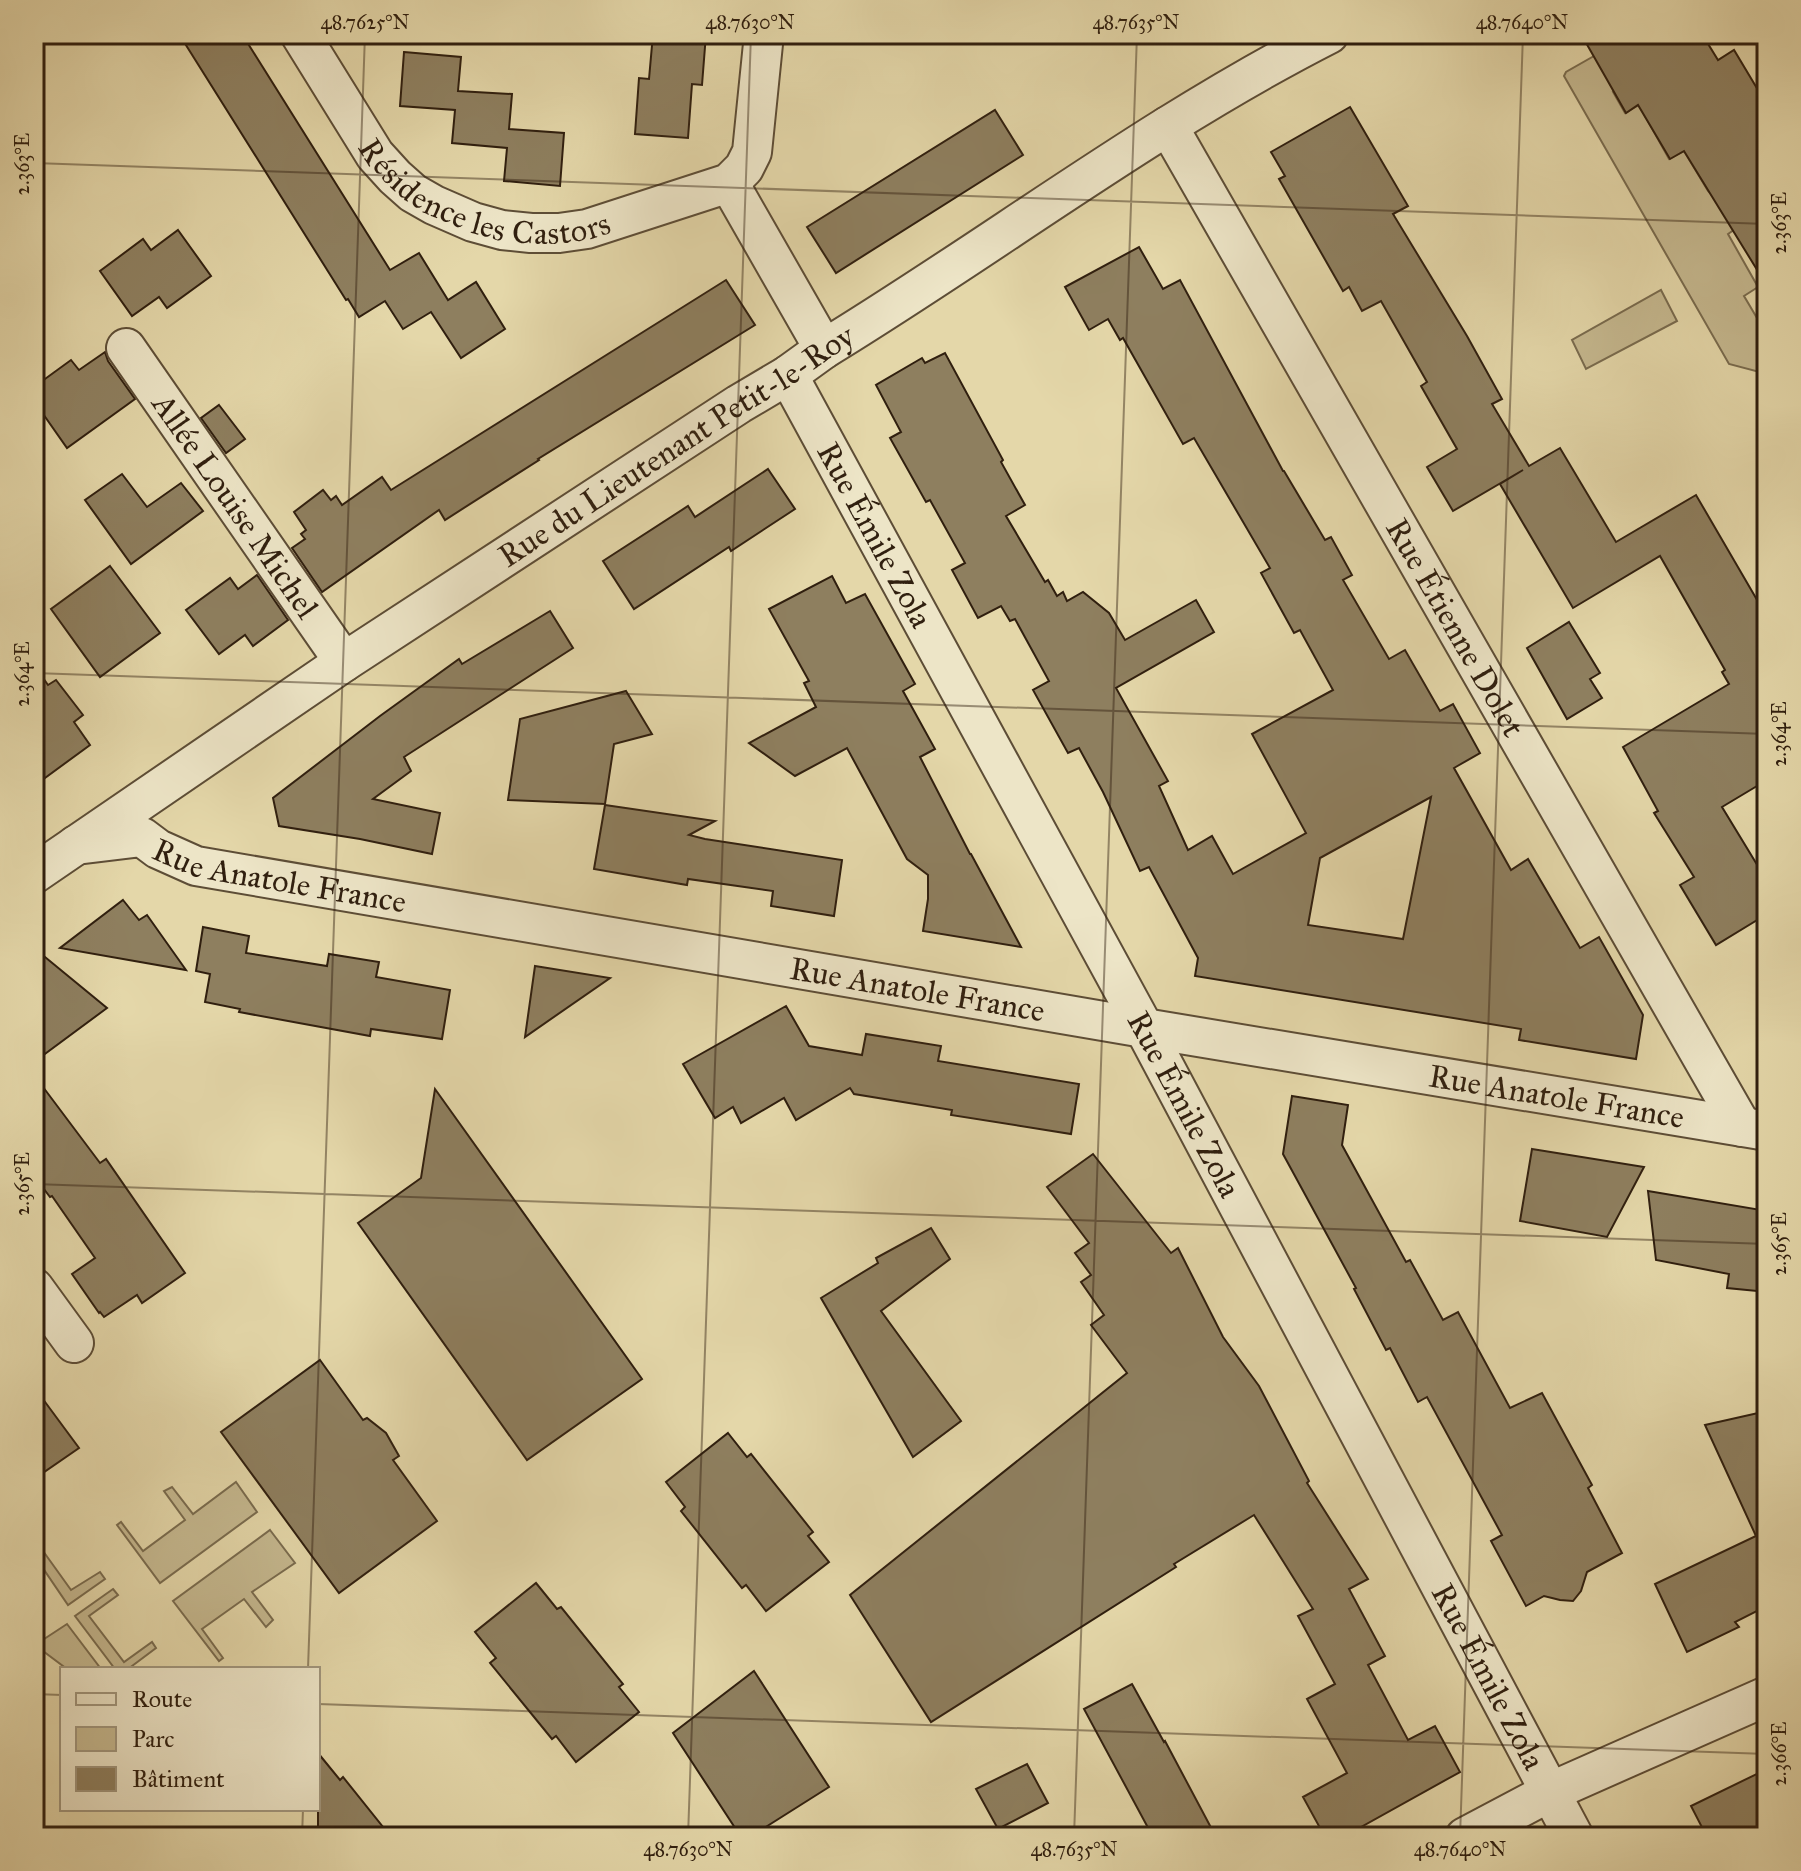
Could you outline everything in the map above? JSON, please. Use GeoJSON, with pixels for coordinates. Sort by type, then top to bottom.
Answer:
{"type":"FeatureCollection","features":[{"type":"Feature","properties":{"kind":"street","name":"Résidence les Castors"},"geometry":{"type":"LineString","coordinates":[[300,34],[375,155],[395,177],[413,193],[473,222],[502,230],[531,233],[587,229],[729,183]]}},
{"type":"Feature","properties":{"kind":"street"},"geometry":{"type":"LineString","coordinates":[[764,34],[752,152],[744,168],[729,183],[824,349]]}},
{"type":"Feature","properties":{"kind":"street","name":"Rue du Lieutenant Petit-le-Roy"},"geometry":{"type":"LineString","coordinates":[[34,874],[344,662],[1168,126],[1282,44],[1329,34]]}},
{"type":"Feature","properties":{"kind":"street","name":"Rue Étienne Dolet"},"geometry":{"type":"LineString","coordinates":[[1168,126],[1754,1129]]}},
{"type":"Feature","properties":{"kind":"street","name":"Allée Louise Michel"},"geometry":{"type":"LineString","coordinates":[[126,348],[344,662]]}},
{"type":"Feature","properties":{"kind":"street","name":"Rue Émile Zola"},"geometry":{"type":"LineString","coordinates":[[788,375],[1144,1028],[1574,1837]]}},
{"type":"Feature","properties":{"kind":"street","name":"Rue Anatole France"},"geometry":{"type":"LineString","coordinates":[[76,845],[142,837],[158,849],[196,866],[1754,1129]]}},
{"type":"Feature","properties":{"kind":"street"},"geometry":{"type":"LineString","coordinates":[[34,1288],[74,1343]]}},
{"type":"Feature","properties":{"kind":"street"},"geometry":{"type":"LineString","coordinates":[[1465,1837],[1550,1792],[1767,1696]]}},
{"type":"Feature","properties":{"kind":"green space"},"geometry":{"type":"Polygon","coordinates":[[[1601,52],[1622,87],[1613,92],[1625,113],[1639,105],[1669,159],[1684,151],[1708,191],[1741,225],[1728,234],[1758,287],[1744,296],[1757,318],[1767,314],[1767,374],[1729,364],[1564,76],[1601,52]]]}},
{"type":"Feature","properties":{"kind":"green space"},"geometry":{"type":"Polygon","coordinates":[[[1661,290],[1677,321],[1586,369],[1572,340],[1661,290]]]}},
{"type":"Feature","properties":{"kind":"green space"},"geometry":{"type":"Polygon","coordinates":[[[236,1482],[257,1512],[160,1583],[117,1525],[121,1522],[143,1551],[185,1520],[164,1491],[172,1487],[193,1514],[236,1482]]]}},
{"type":"Feature","properties":{"kind":"green space"},"geometry":{"type":"Polygon","coordinates":[[[270,1530],[295,1563],[252,1592],[273,1620],[266,1627],[244,1599],[202,1629],[223,1658],[219,1661],[173,1601],[270,1530]]]}},
{"type":"Feature","properties":{"kind":"green space"},"geometry":{"type":"Polygon","coordinates":[[[38,1544],[71,1590],[100,1572],[105,1579],[68,1605],[40,1564],[34,1568],[34,1548],[38,1544]]]}},
{"type":"Feature","properties":{"kind":"green space"},"geometry":{"type":"Polygon","coordinates":[[[113,1589],[118,1595],[89,1616],[124,1662],[152,1642],[156,1648],[131,1667],[113,1667],[75,1616],[113,1589]]]}},
{"type":"Feature","properties":{"kind":"green space"},"geometry":{"type":"Polygon","coordinates":[[[67,1624],[99,1667],[64,1667],[35,1645],[67,1624]]]}},
{"type":"Feature","properties":{"kind":"building"},"geometry":{"type":"Polygon","coordinates":[[[179,34],[242,34],[390,270],[419,253],[448,300],[476,282],[505,329],[461,358],[431,312],[403,329],[385,301],[359,317],[179,34]]]}},
{"type":"Feature","properties":{"kind":"building"},"geometry":{"type":"Polygon","coordinates":[[[653,34],[706,34],[702,85],[692,84],[688,138],[635,134],[639,78],[649,79],[653,34]]]}},
{"type":"Feature","properties":{"kind":"building"},"geometry":{"type":"Polygon","coordinates":[[[1581,34],[1702,34],[1718,60],[1734,50],[1767,105],[1767,286],[1684,151],[1670,159],[1638,105],[1626,113],[1581,34]]]}},
{"type":"Feature","properties":{"kind":"building"},"geometry":{"type":"Polygon","coordinates":[[[404,52],[461,57],[458,91],[512,94],[509,129],[564,133],[560,186],[504,181],[507,148],[452,143],[455,110],[400,106],[404,52]]]}},
{"type":"Feature","properties":{"kind":"building"},"geometry":{"type":"Polygon","coordinates":[[[1350,107],[1408,206],[1393,214],[1502,399],[1492,404],[1529,466],[1560,448],[1616,542],[1696,495],[1767,617],[1767,780],[1722,807],[1767,881],[1767,914],[1716,945],[1680,885],[1694,877],[1654,813],[1658,811],[1623,747],[1729,684],[1722,672],[1725,670],[1660,556],[1573,608],[1500,484],[1523,470],[1453,511],[1427,467],[1457,449],[1421,386],[1427,382],[1381,301],[1362,311],[1349,287],[1343,291],[1279,179],[1285,176],[1271,152],[1350,107]]]}},
{"type":"Feature","properties":{"kind":"building"},"geometry":{"type":"Polygon","coordinates":[[[995,110],[1023,155],[836,273],[807,227],[995,110]]]}},
{"type":"Feature","properties":{"kind":"building"},"geometry":{"type":"Polygon","coordinates":[[[178,230],[211,276],[167,308],[159,297],[132,316],[100,271],[143,239],[151,250],[178,230]]]}},
{"type":"Feature","properties":{"kind":"building"},"geometry":{"type":"Polygon","coordinates":[[[1139,247],[1163,289],[1180,280],[1283,471],[1325,540],[1331,537],[1352,575],[1343,580],[1389,659],[1405,650],[1440,711],[1453,704],[1480,753],[1454,768],[1511,870],[1528,859],[1580,948],[1599,937],[1643,1015],[1636,1059],[1519,1040],[1521,1029],[1195,976],[1198,958],[1149,867],[1140,871],[1079,748],[1068,753],[1033,690],[1049,681],[1015,619],[1010,621],[1001,606],[978,618],[952,570],[965,563],[930,500],[926,502],[890,438],[901,432],[876,385],[922,358],[925,363],[945,353],[1025,505],[1006,516],[1045,582],[1048,580],[1057,596],[1063,592],[1067,601],[1083,592],[1109,613],[1125,640],[1196,600],[1214,632],[1116,688],[1168,781],[1159,786],[1188,850],[1212,836],[1233,874],[1306,833],[1252,734],[1333,690],[1300,630],[1294,633],[1261,573],[1270,568],[1194,438],[1183,444],[1123,338],[1120,340],[1108,319],[1089,330],[1065,287],[1139,247]],[[1431,797],[1320,858],[1308,925],[1403,939],[1431,797]]]}},
{"type":"Feature","properties":{"kind":"building"},"geometry":{"type":"Polygon","coordinates":[[[726,280],[755,325],[445,520],[439,510],[322,592],[292,548],[305,539],[301,534],[306,530],[294,512],[323,490],[331,500],[336,496],[342,505],[382,477],[391,490],[726,280]]]}},
{"type":"Feature","properties":{"kind":"building"},"geometry":{"type":"Polygon","coordinates":[[[105,352],[135,399],[67,448],[34,401],[34,387],[71,360],[79,370],[105,352]]]}},
{"type":"Feature","properties":{"kind":"building"},"geometry":{"type":"Polygon","coordinates":[[[219,405],[245,439],[226,453],[201,418],[219,405]]]}},
{"type":"Feature","properties":{"kind":"building"},"geometry":{"type":"Polygon","coordinates":[[[768,469],[795,509],[731,551],[729,547],[634,609],[603,561],[688,506],[695,517],[768,469]]]}},
{"type":"Feature","properties":{"kind":"building"},"geometry":{"type":"Polygon","coordinates":[[[122,474],[147,507],[181,483],[203,511],[131,564],[85,500],[122,474]]]}},
{"type":"Feature","properties":{"kind":"building"},"geometry":{"type":"Polygon","coordinates":[[[110,566],[160,633],[100,677],[51,609],[110,566]]]}},
{"type":"Feature","properties":{"kind":"building"},"geometry":{"type":"Polygon","coordinates":[[[257,575],[288,620],[253,646],[245,635],[219,654],[186,610],[230,578],[238,589],[257,575]]]}},
{"type":"Feature","properties":{"kind":"building"},"geometry":{"type":"Polygon","coordinates":[[[832,576],[846,603],[865,594],[915,684],[903,691],[935,749],[920,757],[1021,947],[923,931],[928,875],[907,859],[847,748],[795,776],[749,743],[816,707],[804,683],[809,681],[769,609],[832,576]]]}},
{"type":"Feature","properties":{"kind":"building"},"geometry":{"type":"Polygon","coordinates":[[[550,611],[573,648],[404,757],[411,771],[373,799],[440,813],[432,854],[279,826],[273,798],[459,659],[462,664],[550,611]]]}},
{"type":"Feature","properties":{"kind":"building"},"geometry":{"type":"Polygon","coordinates":[[[1569,622],[1600,673],[1590,679],[1602,698],[1567,719],[1527,648],[1569,622]]]}},
{"type":"Feature","properties":{"kind":"building"},"geometry":{"type":"Polygon","coordinates":[[[34,665],[48,685],[56,680],[83,715],[74,722],[90,745],[34,786],[34,665]]]}},
{"type":"Feature","properties":{"kind":"building"},"geometry":{"type":"Polygon","coordinates":[[[626,691],[652,734],[614,744],[605,804],[508,800],[520,719],[626,691]]]}},
{"type":"Feature","properties":{"kind":"building"},"geometry":{"type":"Polygon","coordinates":[[[605,805],[715,821],[689,835],[705,839],[842,860],[834,916],[771,906],[773,891],[688,879],[687,885],[594,869],[605,805]]]}},
{"type":"Feature","properties":{"kind":"building"},"geometry":{"type":"Polygon","coordinates":[[[123,900],[139,920],[147,915],[186,970],[60,948],[123,900]]]}},
{"type":"Feature","properties":{"kind":"building"},"geometry":{"type":"Polygon","coordinates":[[[203,927],[249,936],[246,953],[327,966],[329,954],[379,962],[376,977],[450,990],[442,1039],[371,1029],[370,1036],[239,1012],[240,1009],[205,1002],[210,974],[196,971],[203,927]]]}},
{"type":"Feature","properties":{"kind":"building"},"geometry":{"type":"Polygon","coordinates":[[[34,948],[107,1008],[34,1062],[34,948]]]}},
{"type":"Feature","properties":{"kind":"building"},"geometry":{"type":"Polygon","coordinates":[[[535,966],[610,978],[525,1037],[535,966]]]}},
{"type":"Feature","properties":{"kind":"building"},"geometry":{"type":"Polygon","coordinates":[[[786,1006],[809,1046],[862,1055],[866,1034],[941,1046],[938,1061],[1079,1084],[1071,1134],[951,1115],[952,1110],[854,1094],[850,1088],[796,1120],[784,1098],[741,1123],[733,1107],[715,1118],[683,1064],[786,1006]]]}},
{"type":"Feature","properties":{"kind":"building"},"geometry":{"type":"Polygon","coordinates":[[[34,1075],[100,1163],[106,1159],[185,1273],[142,1303],[137,1295],[104,1317],[72,1274],[95,1258],[52,1196],[34,1176],[34,1075]]]}},
{"type":"Feature","properties":{"kind":"building"},"geometry":{"type":"Polygon","coordinates":[[[435,1089],[642,1379],[527,1460],[358,1223],[421,1178],[435,1089]]]}},
{"type":"Feature","properties":{"kind":"building"},"geometry":{"type":"Polygon","coordinates":[[[1292,1096],[1348,1105],[1342,1145],[1406,1262],[1410,1260],[1443,1320],[1458,1312],[1510,1408],[1542,1393],[1592,1485],[1588,1488],[1622,1553],[1587,1572],[1581,1591],[1573,1601],[1544,1596],[1526,1606],[1491,1541],[1502,1535],[1427,1397],[1418,1402],[1390,1348],[1386,1350],[1283,1154],[1292,1096]]]}},
{"type":"Feature","properties":{"kind":"building"},"geometry":{"type":"Polygon","coordinates":[[[1532,1149],[1644,1167],[1607,1237],[1520,1221],[1532,1149]]]}},
{"type":"Feature","properties":{"kind":"building"},"geometry":{"type":"Polygon","coordinates":[[[1093,1154],[1171,1253],[1178,1248],[1223,1337],[1259,1386],[1309,1481],[1307,1483],[1368,1579],[1349,1589],[1385,1656],[1368,1665],[1408,1740],[1435,1726],[1460,1772],[1343,1837],[1325,1837],[1303,1797],[1347,1773],[1307,1699],[1335,1684],[1298,1616],[1313,1609],[1254,1515],[931,1722],[850,1595],[1127,1373],[1091,1325],[1104,1315],[1081,1282],[1091,1275],[1075,1253],[1089,1243],[1047,1187],[1093,1154]]]}},
{"type":"Feature","properties":{"kind":"building"},"geometry":{"type":"Polygon","coordinates":[[[1648,1191],[1767,1211],[1767,1292],[1727,1288],[1729,1274],[1656,1260],[1648,1191]]]}},
{"type":"Feature","properties":{"kind":"building"},"geometry":{"type":"Polygon","coordinates":[[[931,1228],[950,1259],[881,1311],[961,1421],[913,1457],[821,1298],[878,1263],[876,1258],[931,1228]]]}},
{"type":"Feature","properties":{"kind":"building"},"geometry":{"type":"Polygon","coordinates":[[[320,1360],[363,1420],[367,1418],[386,1433],[399,1456],[393,1460],[437,1521],[339,1593],[221,1432],[320,1360]]]}},
{"type":"Feature","properties":{"kind":"building"},"geometry":{"type":"Polygon","coordinates":[[[34,1387],[79,1448],[34,1479],[34,1387]]]}},
{"type":"Feature","properties":{"kind":"building"},"geometry":{"type":"Polygon","coordinates":[[[1767,1411],[1767,1606],[1735,1622],[1739,1627],[1687,1652],[1655,1584],[1756,1536],[1705,1425],[1767,1411]]]}},
{"type":"Feature","properties":{"kind":"building"},"geometry":{"type":"Polygon","coordinates":[[[728,1433],[747,1457],[751,1454],[813,1532],[808,1536],[829,1562],[766,1611],[746,1585],[742,1588],[681,1511],[685,1507],[666,1482],[728,1433]]]}},
{"type":"Feature","properties":{"kind":"building"},"geometry":{"type":"Polygon","coordinates":[[[536,1583],[557,1609],[561,1607],[623,1684],[619,1687],[639,1712],[576,1762],[556,1736],[552,1739],[490,1663],[496,1658],[475,1632],[536,1583]]]}},
{"type":"Feature","properties":{"kind":"building"},"geometry":{"type":"Polygon","coordinates":[[[754,1671],[829,1787],[750,1837],[741,1837],[673,1733],[754,1671]]]}},
{"type":"Feature","properties":{"kind":"building"},"geometry":{"type":"Polygon","coordinates":[[[1132,1684],[1216,1837],[1153,1837],[1084,1709],[1132,1684]]]}},
{"type":"Feature","properties":{"kind":"building"},"geometry":{"type":"Polygon","coordinates":[[[320,1755],[340,1780],[343,1777],[391,1837],[318,1837],[320,1755]]]}},
{"type":"Feature","properties":{"kind":"building"},"geometry":{"type":"Polygon","coordinates":[[[1027,1764],[1048,1803],[998,1829],[976,1789],[1027,1764]]]}},
{"type":"Feature","properties":{"kind":"building"},"geometry":{"type":"Polygon","coordinates":[[[1767,1769],[1767,1837],[1707,1837],[1691,1806],[1767,1769]]]}}]}
